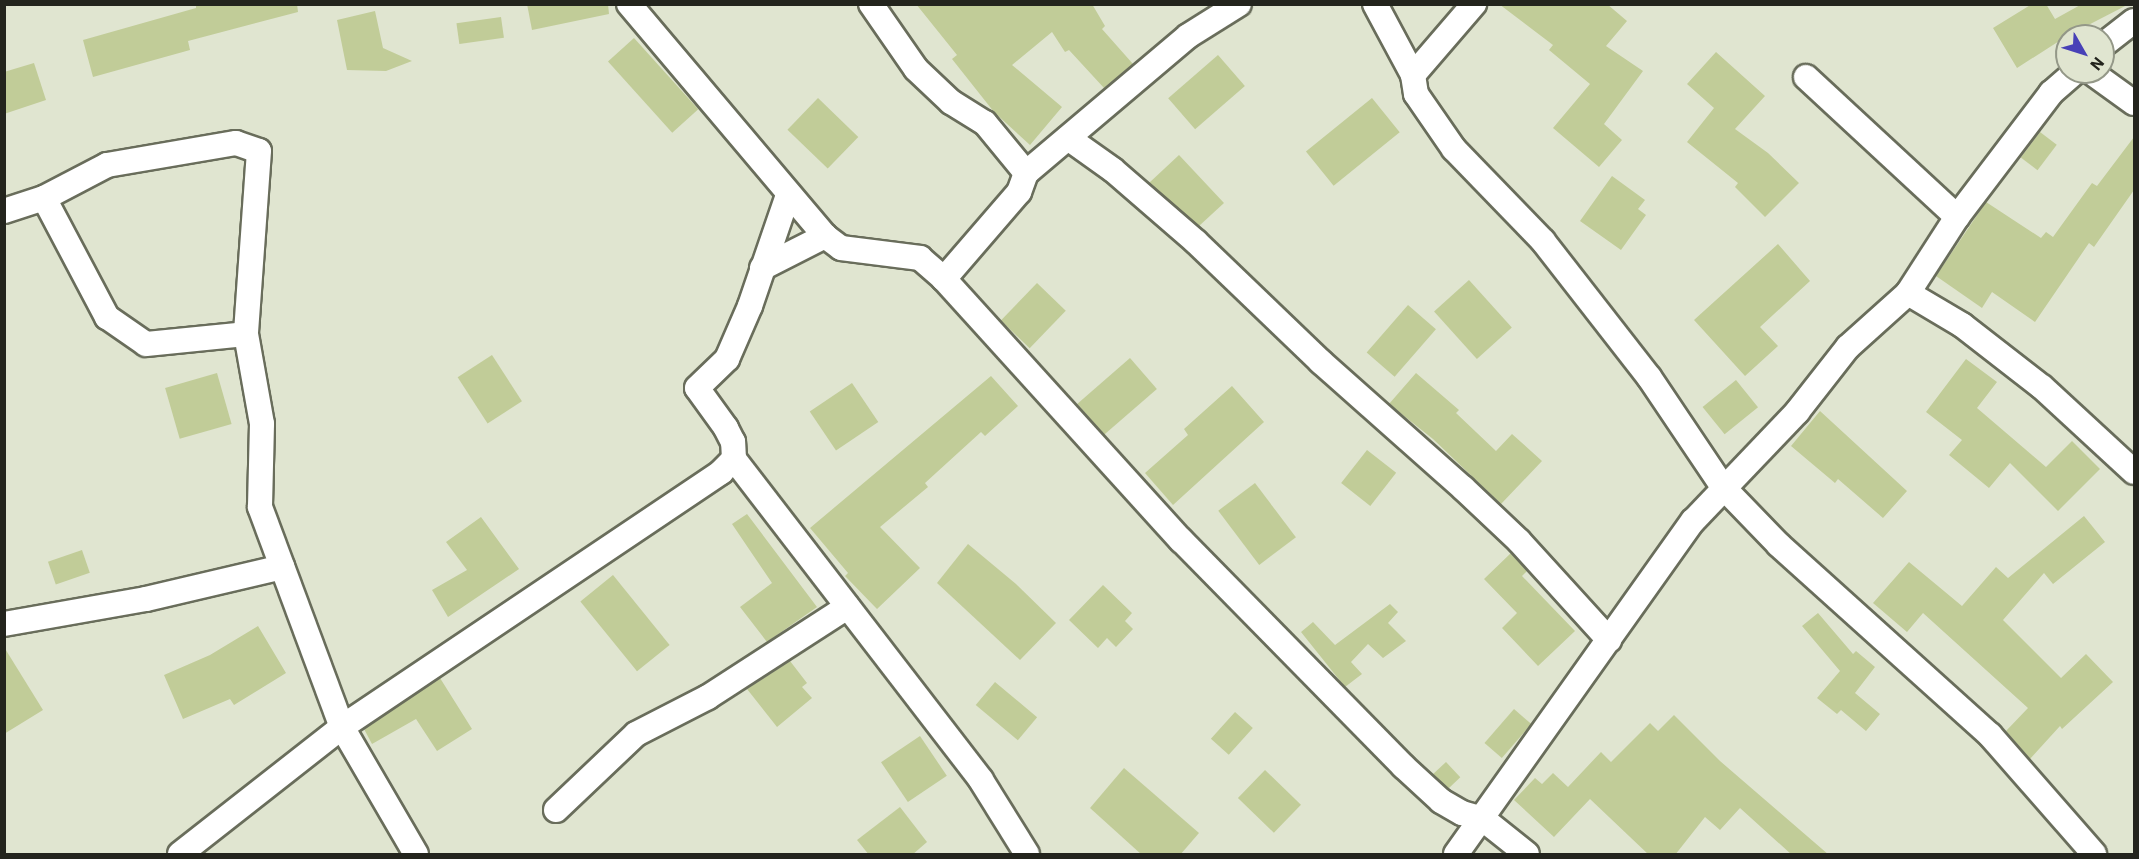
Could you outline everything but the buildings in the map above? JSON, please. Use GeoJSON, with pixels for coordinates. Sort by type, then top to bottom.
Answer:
{"type":"FeatureCollection","features":[{"type":"Feature","properties":{"kind":"street"},"geometry":{"type":"LineString","coordinates":[[629,4],[788,195],[825,236],[841,248],[920,258],[944,279],[1181,540],[1403,766],[1441,801],[1462,813],[1484,819],[1527,855]]}},
{"type":"Feature","properties":{"kind":"street"},"geometry":{"type":"LineString","coordinates":[[871,4],[916,69],[951,102],[985,123],[1026,173]]}},
{"type":"Feature","properties":{"kind":"street"},"geometry":{"type":"LineString","coordinates":[[944,279],[1019,192],[1026,173],[1188,36],[1239,4]]}},
{"type":"Feature","properties":{"kind":"street"},"geometry":{"type":"LineString","coordinates":[[1375,4],[1413,75],[1416,94],[1454,149],[1543,241],[1649,377],[1723,487],[1779,545],[1990,735],[2094,855]]}},
{"type":"Feature","properties":{"kind":"street"},"geometry":{"type":"LineString","coordinates":[[1413,75],[1474,4]]}},
{"type":"Feature","properties":{"kind":"street"},"geometry":{"type":"LineString","coordinates":[[2115,36],[2134,21]]}},
{"type":"Feature","properties":{"kind":"street"},"geometry":{"type":"LineString","coordinates":[[1806,76],[1957,217]]}},
{"type":"Feature","properties":{"kind":"street"},"geometry":{"type":"LineString","coordinates":[[1456,855],[1484,819],[1693,521],[1797,412],[1848,347],[1908,293],[1957,217],[2051,93],[2061,84]]}},
{"type":"Feature","properties":{"kind":"street"},"geometry":{"type":"LineString","coordinates":[[2108,84],[2134,103]]}},
{"type":"Feature","properties":{"kind":"street"},"geometry":{"type":"LineString","coordinates":[[1068,138],[1113,170],[1196,242],[1321,362],[1463,488],[1519,542],[1609,640]]}},
{"type":"Feature","properties":{"kind":"street"},"geometry":{"type":"LineString","coordinates":[[4,211],[44,198],[107,165],[236,143],[259,151],[246,334],[262,424],[260,507],[342,727],[416,855]]}},
{"type":"Feature","properties":{"kind":"street"},"geometry":{"type":"LineString","coordinates":[[788,195],[727,359],[697,388],[726,428],[733,442],[734,459],[981,780],[1027,855]]}},
{"type":"Feature","properties":{"kind":"street"},"geometry":{"type":"LineString","coordinates":[[44,198],[107,317],[146,344],[246,334]]}},
{"type":"Feature","properties":{"kind":"street"},"geometry":{"type":"LineString","coordinates":[[762,268],[825,236]]}},
{"type":"Feature","properties":{"kind":"street"},"geometry":{"type":"LineString","coordinates":[[1908,293],[1962,325],[2043,387],[2134,472]]}},
{"type":"Feature","properties":{"kind":"street"},"geometry":{"type":"LineString","coordinates":[[180,855],[342,727],[721,472],[734,459]]}},
{"type":"Feature","properties":{"kind":"street"},"geometry":{"type":"LineString","coordinates":[[4,624],[146,599],[282,567]]}},
{"type":"Feature","properties":{"kind":"street"},"geometry":{"type":"LineString","coordinates":[[556,810],[636,734],[708,697],[847,607]]}}]}
